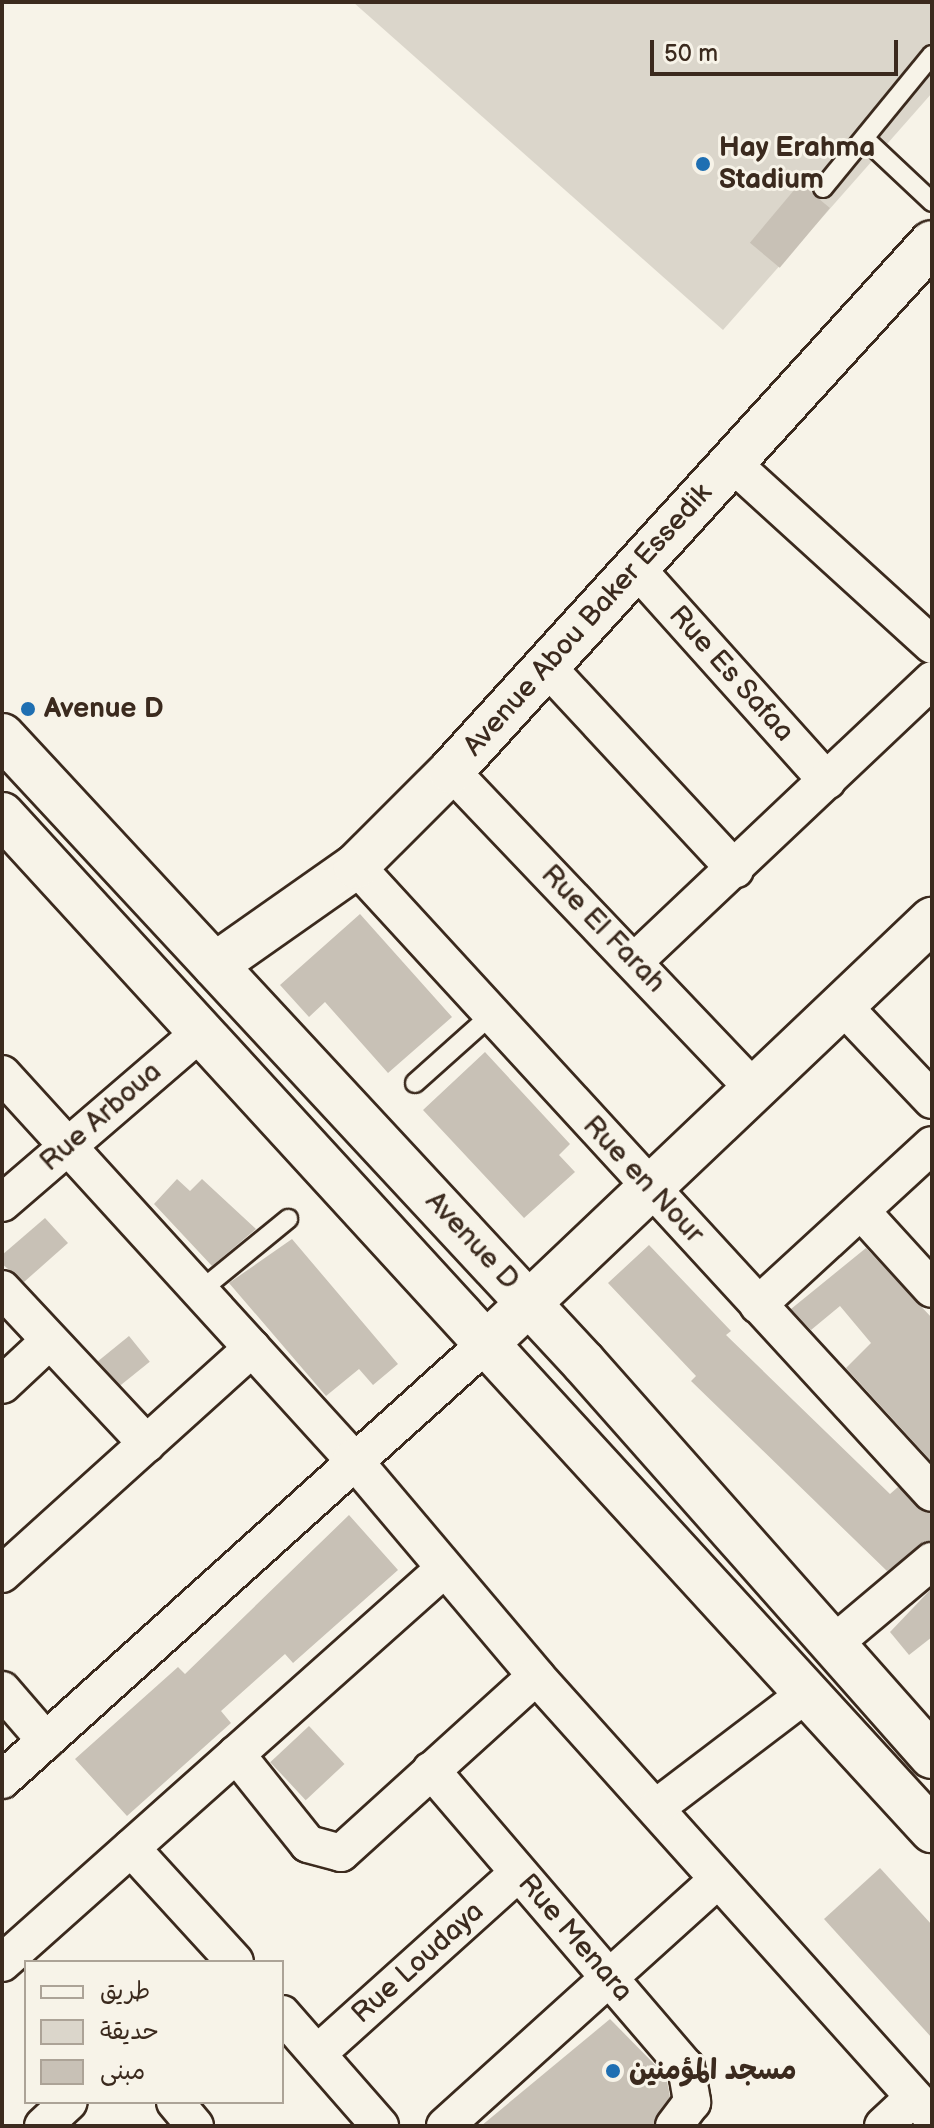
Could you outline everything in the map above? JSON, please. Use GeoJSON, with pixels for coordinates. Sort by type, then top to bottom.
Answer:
{"type":"FeatureCollection","features":[{"type":"Feature","properties":{"kind":"main road","name":"Avenue Abou Baker Essedik"},"geometry":{"type":"LineString","coordinates":[[215,965],[356,866],[451,771],[931,246]]}},
{"type":"Feature","properties":{"kind":"main road","name":"Avenue D"},"geometry":{"type":"LineString","coordinates":[[2,736],[529,1303],[932,1756]]}},
{"type":"Feature","properties":{"kind":"main road","name":"Avenue D"},"geometry":{"type":"LineString","coordinates":[[2,815],[490,1340],[932,1830]]}},
{"type":"Feature","properties":{"kind":"main road"},"geometry":{"type":"LineString","coordinates":[[490,1340],[932,920]]}},
{"type":"Feature","properties":{"kind":"street"},"geometry":{"type":"LineString","coordinates":[[732,463],[932,645]]}},
{"type":"Feature","properties":{"kind":"street","name":"Rue Es Safaa"},"geometry":{"type":"LineString","coordinates":[[636,568],[827,781]]}},
{"type":"Feature","properties":{"kind":"street"},"geometry":{"type":"LineString","coordinates":[[548,668],[735,869]]}},
{"type":"Feature","properties":{"kind":"street"},"geometry":{"type":"LineString","coordinates":[[635,961],[932,680]]}},
{"type":"Feature","properties":{"kind":"street","name":"Rue El Farah"},"geometry":{"type":"LineString","coordinates":[[451,771],[753,1088]]}},
{"type":"Feature","properties":{"kind":"street","name":"Rue en Nour"},"geometry":{"type":"LineString","coordinates":[[356,866],[490,1016],[932,1493]]}},
{"type":"Feature","properties":{"kind":"street"},"geometry":{"type":"LineString","coordinates":[[842,1005],[932,1100]]}},
{"type":"Feature","properties":{"kind":"street","name":"Rue Arboua"},"geometry":{"type":"LineString","coordinates":[[2,1203],[201,1032]]}},
{"type":"Feature","properties":{"kind":"street"},"geometry":{"type":"LineString","coordinates":[[2,1074],[352,1458],[443,1570],[922,2108],[883,2126]]}},
{"type":"Feature","properties":{"kind":"street"},"geometry":{"type":"LineString","coordinates":[[758,1305],[932,1145]]}},
{"type":"Feature","properties":{"kind":"street"},"geometry":{"type":"LineString","coordinates":[[861,1211],[932,1289]]}},
{"type":"Feature","properties":{"kind":"street"},"geometry":{"type":"LineString","coordinates":[[2,1289],[147,1444]]}},
{"type":"Feature","properties":{"kind":"street"},"geometry":{"type":"LineString","coordinates":[[2,1780],[352,1458],[490,1340]]}},
{"type":"Feature","properties":{"kind":"street"},"geometry":{"type":"LineString","coordinates":[[2,1385],[49,1341]]}},
{"type":"Feature","properties":{"kind":"street"},"geometry":{"type":"LineString","coordinates":[[2,1574],[252,1348]]}},
{"type":"Feature","properties":{"kind":"street"},"geometry":{"type":"LineString","coordinates":[[831,1646],[932,1561]]}},
{"type":"Feature","properties":{"kind":"street"},"geometry":{"type":"LineString","coordinates":[[2,1963],[443,1570]]}},
{"type":"Feature","properties":{"kind":"street"},"geometry":{"type":"LineString","coordinates":[[236,1754],[308,1844],[341,1853],[536,1676]]}},
{"type":"Feature","properties":{"kind":"street"},"geometry":{"type":"LineString","coordinates":[[2,1690],[46,1741]]}},
{"type":"Feature","properties":{"kind":"street"},"geometry":{"type":"LineString","coordinates":[[657,1807],[807,1693]]}},
{"type":"Feature","properties":{"kind":"street","name":"Rue Menara"},"geometry":{"type":"LineString","coordinates":[[431,1770],[686,2067],[694,2091],[680,2120]]}},
{"type":"Feature","properties":{"kind":"street"},"geometry":{"type":"LineString","coordinates":[[131,1848],[228,1960]]}},
{"type":"Feature","properties":{"kind":"street","name":"Rue Loudaya"},"geometry":{"type":"LineString","coordinates":[[318,2053],[518,1873]]}},
{"type":"Feature","properties":{"kind":"street"},"geometry":{"type":"LineString","coordinates":[[445,2126],[608,1973],[718,1879]]}},
{"type":"Feature","properties":{"kind":"street"},"geometry":{"type":"LineString","coordinates":[[284,2016],[380,2126]]}},
{"type":"Feature","properties":{"kind":"street"},"geometry":{"type":"LineString","coordinates":[[43,2126],[67,2104]]}},
{"type":"Feature","properties":{"kind":"street"},"geometry":{"type":"LineString","coordinates":[[177,2104],[195,2126]]}},
{"type":"Feature","properties":{"kind":"lane"},"geometry":{"type":"LineString","coordinates":[[823,188],[932,55]]}},
{"type":"Feature","properties":{"kind":"lane"},"geometry":{"type":"LineString","coordinates":[[865,139],[932,202]]}},
{"type":"Feature","properties":{"kind":"lane"},"geometry":{"type":"LineString","coordinates":[[415,1083],[490,1016]]}},
{"type":"Feature","properties":{"kind":"lane"},"geometry":{"type":"LineString","coordinates":[[200,1291],[288,1219]]}},
{"type":"Feature","properties":{"kind":"green space","name":"Hay Erahma Stadium"},"geometry":{"type":"Polygon","coordinates":[[[353,2],[932,2],[932,93],[723,330],[353,2]]]}},
{"type":"Feature","properties":{"kind":"building"},"geometry":{"type":"Polygon","coordinates":[[[800,183],[830,208],[780,268],[750,243],[800,183]]]}},
{"type":"Feature","properties":{"kind":"building"},"geometry":{"type":"Polygon","coordinates":[[[360,914],[452,1017],[388,1073],[325,1002],[309,1017],[280,985],[360,914]]]}},
{"type":"Feature","properties":{"kind":"building"},"geometry":{"type":"Polygon","coordinates":[[[485,1052],[570,1144],[559,1155],[575,1172],[524,1218],[423,1110],[485,1052]]]}},
{"type":"Feature","properties":{"kind":"building"},"geometry":{"type":"Polygon","coordinates":[[[177,1179],[190,1191],[202,1179],[256,1229],[212,1266],[154,1204],[177,1179]]]}},
{"type":"Feature","properties":{"kind":"building"},"geometry":{"type":"Polygon","coordinates":[[[45,1218],[68,1243],[24,1282],[2,1264],[2,1255],[45,1218]]]}},
{"type":"Feature","properties":{"kind":"building"},"geometry":{"type":"Polygon","coordinates":[[[292,1239],[398,1364],[373,1385],[359,1369],[326,1396],[229,1283],[292,1239]]]}},
{"type":"Feature","properties":{"kind":"building"},"geometry":{"type":"Polygon","coordinates":[[[649,1245],[731,1331],[726,1335],[890,1494],[898,1487],[932,1513],[932,1541],[887,1571],[691,1381],[696,1376],[608,1283],[649,1245]]]}},
{"type":"Feature","properties":{"kind":"building"},"geometry":{"type":"Polygon","coordinates":[[[866,1248],[932,1318],[932,1462],[846,1368],[871,1343],[840,1306],[811,1330],[791,1309],[866,1248]]]}},
{"type":"Feature","properties":{"kind":"building"},"geometry":{"type":"Polygon","coordinates":[[[129,1336],[150,1362],[119,1387],[98,1361],[129,1336]]]}},
{"type":"Feature","properties":{"kind":"building"},"geometry":{"type":"Polygon","coordinates":[[[349,1515],[398,1570],[293,1663],[285,1654],[221,1711],[231,1723],[127,1816],[75,1759],[178,1667],[185,1674],[349,1515]]]}},
{"type":"Feature","properties":{"kind":"building"},"geometry":{"type":"Polygon","coordinates":[[[932,1588],[932,1637],[909,1655],[890,1632],[932,1588]]]}},
{"type":"Feature","properties":{"kind":"building"},"geometry":{"type":"Polygon","coordinates":[[[309,1726],[344,1764],[306,1800],[270,1762],[309,1726]]]}},
{"type":"Feature","properties":{"kind":"building"},"geometry":{"type":"Polygon","coordinates":[[[880,1868],[932,1925],[932,2038],[824,1919],[880,1868]]]}},
{"type":"Feature","properties":{"kind":"building","name":"مسجد المؤمنين"},"geometry":{"type":"Polygon","coordinates":[[[610,2019],[666,2076],[670,2097],[653,2126],[481,2126],[610,2019]]]}},
{"type":"Feature","properties":{"kind":"place","name":"Hay Erahma Stadium"},"geometry":{"type":"Point","coordinates":[703,164]}},
{"type":"Feature","properties":{"kind":"place","name":"Avenue D"},"geometry":{"type":"Point","coordinates":[28,709]}},
{"type":"Feature","properties":{"kind":"place","name":"مسجد المؤمنين"},"geometry":{"type":"Point","coordinates":[613,2071]}}]}
